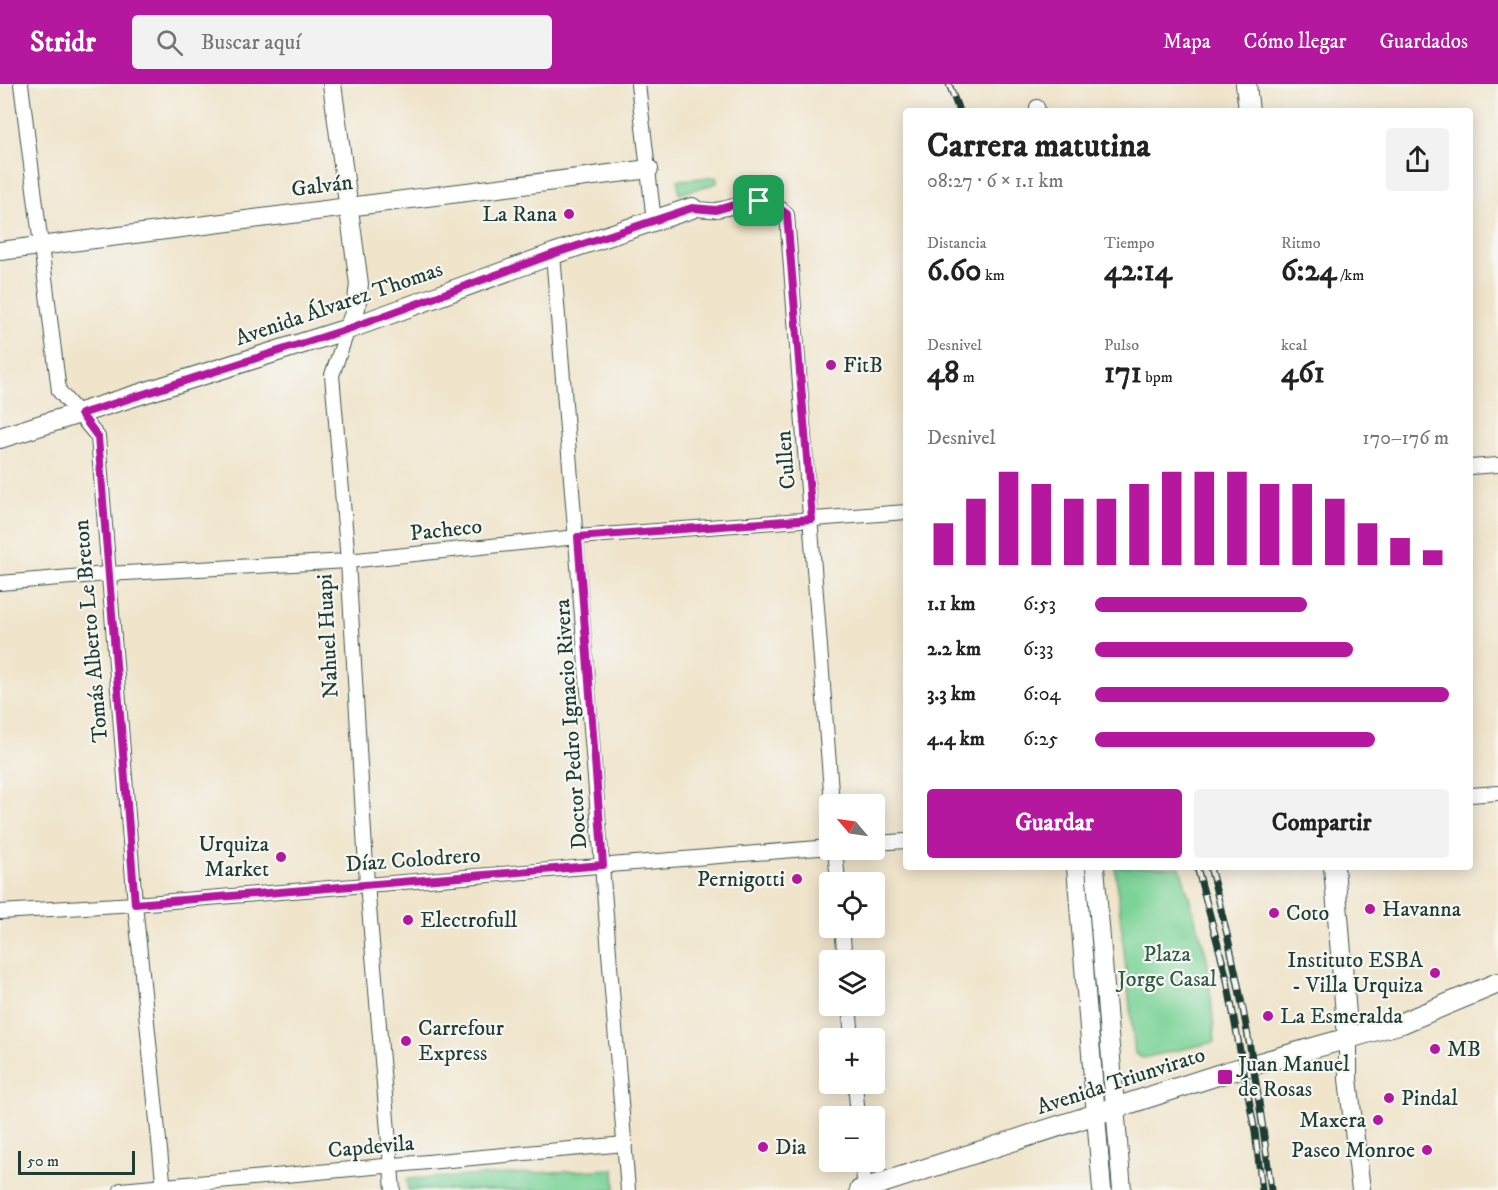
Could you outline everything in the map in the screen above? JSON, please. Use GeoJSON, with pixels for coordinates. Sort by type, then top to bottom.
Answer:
{"type":"FeatureCollection","features":[{"type":"Feature","properties":{"kind":"main road"},"geometry":{"type":"LineString","coordinates":[[1246,84],[1249,108]]}},
{"type":"Feature","properties":{"kind":"main road","name":"Avenida Álvarez Thomas"},"geometry":{"type":"LineString","coordinates":[[0,438],[348,329],[553,254],[692,208]]}},
{"type":"Feature","properties":{"kind":"main road"},"geometry":{"type":"LineString","coordinates":[[1334,870],[1348,1039]]}},
{"type":"Feature","properties":{"kind":"main road","name":"Avenida Triunvirato"},"geometry":{"type":"LineString","coordinates":[[863,1189],[1269,1059],[1402,1023],[1498,983]]}},
{"type":"Feature","properties":{"kind":"street","name":"Tomás Alberto Le Breton"},"geometry":{"type":"LineString","coordinates":[[21,84],[59,391],[81,414],[98,437],[107,574],[135,904],[163,1189]]}},
{"type":"Feature","properties":{"kind":"street","name":"Nahuel Huapi"},"geometry":{"type":"LineString","coordinates":[[332,84],[351,207],[359,284],[356,308],[332,375],[348,561],[367,884],[393,1190]]}},
{"type":"Feature","properties":{"kind":"street"},"geometry":{"type":"LineString","coordinates":[[638,84],[654,221]]}},
{"type":"Feature","properties":{"kind":"street","name":"Galván"},"geometry":{"type":"LineString","coordinates":[[0,251],[649,169]]}},
{"type":"Feature","properties":{"kind":"street","name":"Cullen"},"geometry":{"type":"LineString","coordinates":[[692,208],[716,210],[759,201],[779,206],[787,214],[831,794]]}},
{"type":"Feature","properties":{"kind":"street","name":"Doctor Pedro Ignacio Rivera"},"geometry":{"type":"LineString","coordinates":[[553,254],[578,537],[628,1190]]}},
{"type":"Feature","properties":{"kind":"street"},"geometry":{"type":"LineString","coordinates":[[1473,467],[1498,465]]}},
{"type":"Feature","properties":{"kind":"street","name":"Pacheco"},"geometry":{"type":"LineString","coordinates":[[0,583],[107,574],[348,561],[578,537],[903,512]]}},
{"type":"Feature","properties":{"kind":"street"},"geometry":{"type":"LineString","coordinates":[[1473,795],[1498,792]]}},
{"type":"Feature","properties":{"kind":"street"},"geometry":{"type":"LineString","coordinates":[[885,842],[903,841]]}},
{"type":"Feature","properties":{"kind":"street","name":"Díaz Colodrero"},"geometry":{"type":"LineString","coordinates":[[0,912],[135,904],[819,848]]}},
{"type":"Feature","properties":{"kind":"street"},"geometry":{"type":"LineString","coordinates":[[1076,870],[1102,1190]]}},
{"type":"Feature","properties":{"kind":"street"},"geometry":{"type":"LineString","coordinates":[[1095,870],[1122,1190]]}},
{"type":"Feature","properties":{"kind":"street"},"geometry":{"type":"LineString","coordinates":[[1348,1039],[1348,1079],[1361,1190]]}},
{"type":"Feature","properties":{"kind":"street","name":"Capdevila"},"geometry":{"type":"LineString","coordinates":[[121,1190],[163,1189],[625,1144]]}},
{"type":"Feature","properties":{"kind":"street"},"geometry":{"type":"LineString","coordinates":[[862,1172],[863,1189]]}},
{"type":"Feature","properties":{"kind":"green space"},"geometry":{"type":"Polygon","coordinates":[[[717,177],[717,183],[679,194],[678,180],[717,177]]]}},
{"type":"Feature","properties":{"kind":"green space","name":"Plaza Jorge Casal"},"geometry":{"type":"Polygon","coordinates":[[[1115,870],[1181,870],[1207,958],[1215,1042],[1143,1058],[1135,1054],[1115,870]]]}},
{"type":"Feature","properties":{"kind":"green space"},"geometry":{"type":"Polygon","coordinates":[[[614,1169],[615,1190],[408,1190],[407,1179],[614,1169]]]}},
{"type":"Feature","properties":{"kind":"railway"},"geometry":{"type":"LineString","coordinates":[[949,84],[958,108]]}},
{"type":"Feature","properties":{"kind":"railway"},"geometry":{"type":"LineString","coordinates":[[1198,870],[1226,975],[1255,1132],[1262,1190]]}},
{"type":"Feature","properties":{"kind":"railway"},"geometry":{"type":"LineString","coordinates":[[1211,870],[1230,947],[1246,1027],[1271,1190]]}},
{"type":"Feature","properties":{"kind":"place","name":"La Rana"},"geometry":{"type":"Point","coordinates":[569,214]}},
{"type":"Feature","properties":{"kind":"place","name":"FitB"},"geometry":{"type":"Point","coordinates":[831,365]}},
{"type":"Feature","properties":{"kind":"place","name":"Urquiza Market"},"geometry":{"type":"Point","coordinates":[281,857]}},
{"type":"Feature","properties":{"kind":"place","name":"Pernigotti"},"geometry":{"type":"Point","coordinates":[797,879]}},
{"type":"Feature","properties":{"kind":"place","name":"Havanna"},"geometry":{"type":"Point","coordinates":[1370,909]}},
{"type":"Feature","properties":{"kind":"place","name":"Coto"},"geometry":{"type":"Point","coordinates":[1274,913]}},
{"type":"Feature","properties":{"kind":"place","name":"Electrofull"},"geometry":{"type":"Point","coordinates":[408,920]}},
{"type":"Feature","properties":{"kind":"place","name":"Instituto ESBA - Villa Urquiza"},"geometry":{"type":"Point","coordinates":[1435,973]}},
{"type":"Feature","properties":{"kind":"place","name":"La Esmeralda"},"geometry":{"type":"Point","coordinates":[1268,1016]}},
{"type":"Feature","properties":{"kind":"place","name":"Carrefour Express"},"geometry":{"type":"Point","coordinates":[406,1041]}},
{"type":"Feature","properties":{"kind":"place","name":"MB"},"geometry":{"type":"Point","coordinates":[1435,1049]}},
{"type":"Feature","properties":{"kind":"place","name":"Juan Manuel de Rosas"},"geometry":{"type":"Point","coordinates":[1225,1077]}},
{"type":"Feature","properties":{"kind":"place","name":"Pindal"},"geometry":{"type":"Point","coordinates":[1389,1098]}},
{"type":"Feature","properties":{"kind":"place","name":"Maxera"},"geometry":{"type":"Point","coordinates":[1378,1120]}},
{"type":"Feature","properties":{"kind":"place","name":"Dia"},"geometry":{"type":"Point","coordinates":[763,1147]}},
{"type":"Feature","properties":{"kind":"place","name":"Paseo Monroe"},"geometry":{"type":"Point","coordinates":[1427,1150]}},
{"type":"Feature","properties":{"kind":"route"},"geometry":{"type":"LineString","coordinates":[[748,201],[759,201],[779,206],[787,214],[812,519],[578,537],[603,865],[135,904],[107,574],[98,437],[81,414],[348,329],[553,254],[692,208],[716,210],[748,201]]}}]}
